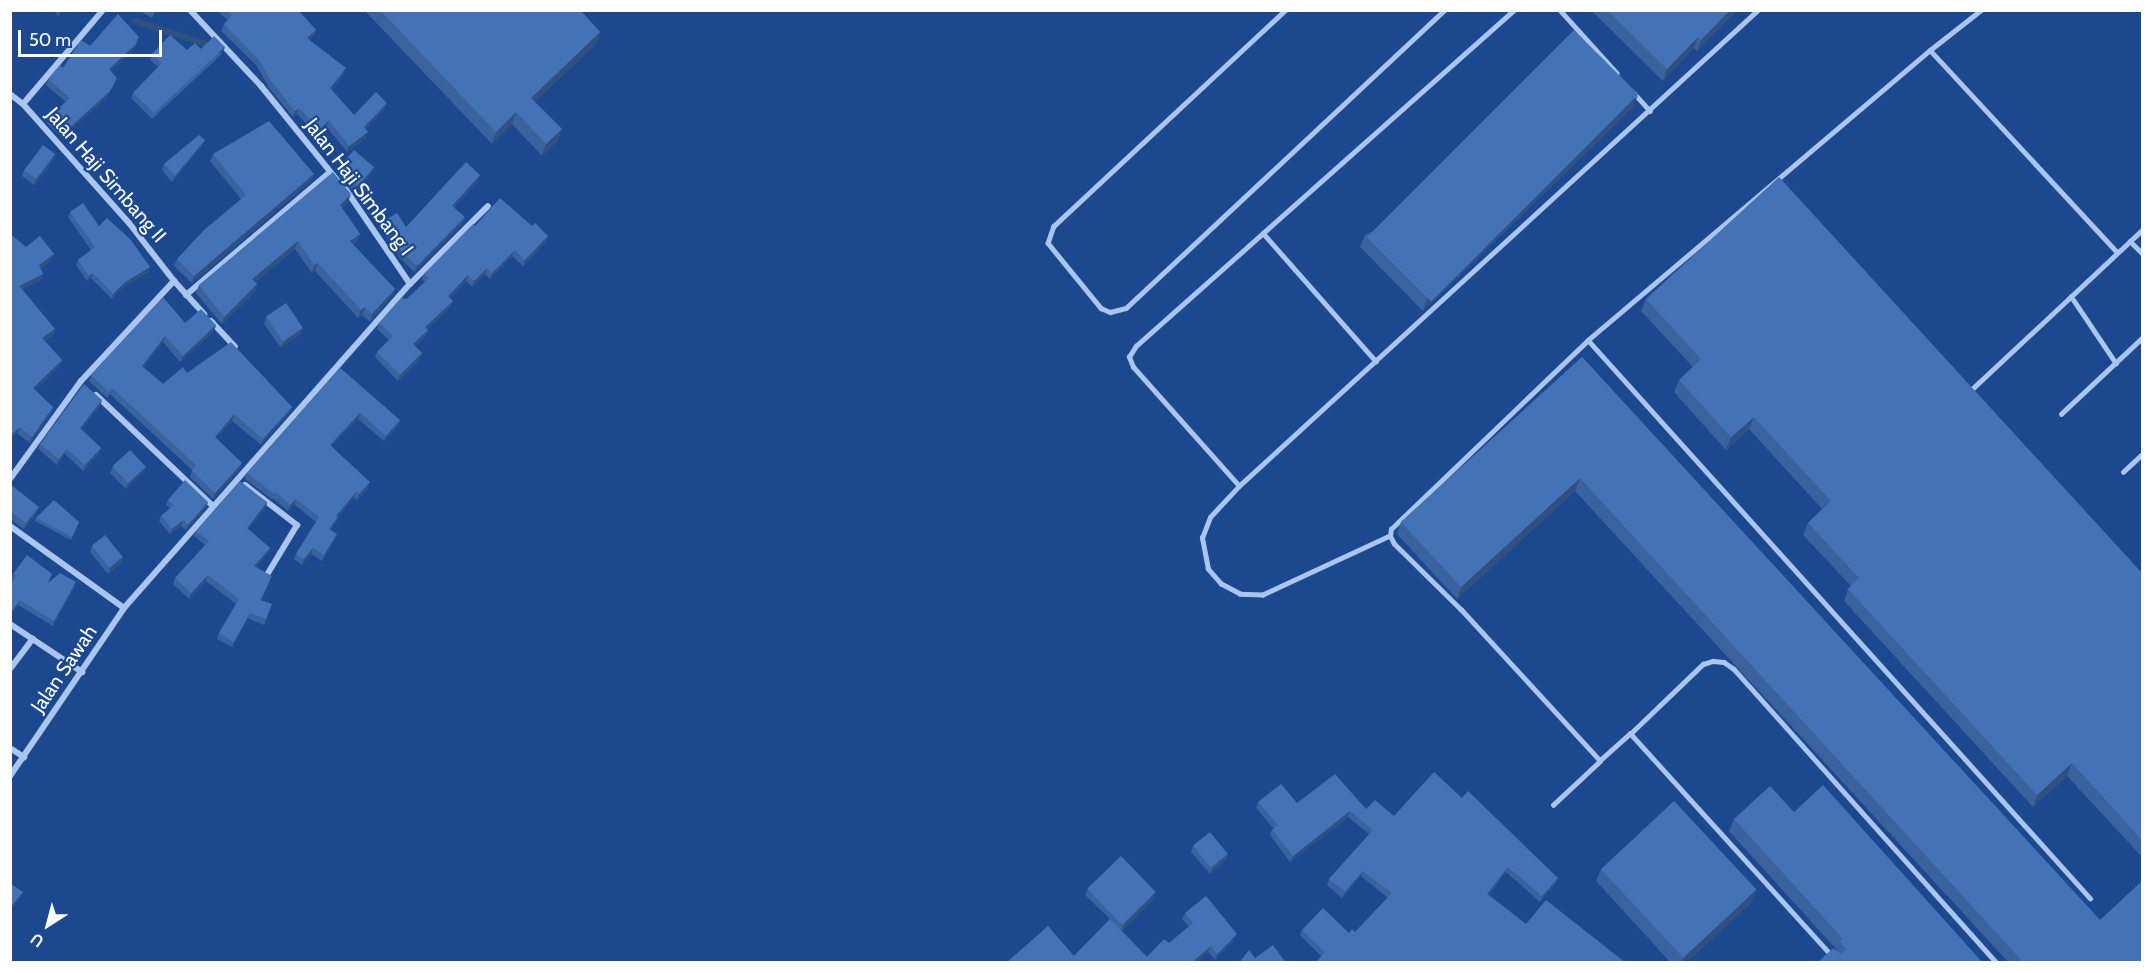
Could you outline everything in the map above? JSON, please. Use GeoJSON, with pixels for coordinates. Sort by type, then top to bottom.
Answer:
{"type":"FeatureCollection","features":[{"type":"Feature","properties":{"kind":"street"},"geometry":{"type":"LineString","coordinates":[[23,104],[103,10]]}},
{"type":"Feature","properties":{"kind":"street","name":"Jalan Haji Simbang I"},"geometry":{"type":"LineString","coordinates":[[190,10],[261,86],[348,193],[410,285],[296,412]]}},
{"type":"Feature","properties":{"kind":"street","name":"Jalan Haji Simbang II"},"geometry":{"type":"LineString","coordinates":[[10,94],[23,104],[129,223],[186,295],[242,354]]}},
{"type":"Feature","properties":{"kind":"street"},"geometry":{"type":"LineString","coordinates":[[186,295],[330,172]]}},
{"type":"Feature","properties":{"kind":"street"},"geometry":{"type":"LineString","coordinates":[[410,285],[488,206]]}},
{"type":"Feature","properties":{"kind":"street"},"geometry":{"type":"LineString","coordinates":[[10,479],[81,381],[174,281]]}},
{"type":"Feature","properties":{"kind":"street"},"geometry":{"type":"LineString","coordinates":[[81,381],[213,506],[296,412],[289,404]]}},
{"type":"Feature","properties":{"kind":"street"},"geometry":{"type":"LineString","coordinates":[[237,479],[297,525],[268,573]]}},
{"type":"Feature","properties":{"kind":"street","name":"Jalan Sawah"},"geometry":{"type":"LineString","coordinates":[[10,776],[124,608],[213,506]]}},
{"type":"Feature","properties":{"kind":"street"},"geometry":{"type":"LineString","coordinates":[[10,526],[124,608]]}},
{"type":"Feature","properties":{"kind":"street"},"geometry":{"type":"LineString","coordinates":[[10,624],[82,672]]}},
{"type":"Feature","properties":{"kind":"street"},"geometry":{"type":"LineString","coordinates":[[10,669],[33,639]]}},
{"type":"Feature","properties":{"kind":"street"},"geometry":{"type":"LineString","coordinates":[[10,748],[24,758]]}},
{"type":"Feature","properties":{"kind":"lane"},"geometry":{"type":"LineString","coordinates":[[1286,10],[1054,226],[1048,243],[1101,308],[1110,312],[1126,308],[1444,10]]}},
{"type":"Feature","properties":{"kind":"lane"},"geometry":{"type":"LineString","coordinates":[[1239,486],[1133,367],[1129,357],[1136,346],[1514,10]]}},
{"type":"Feature","properties":{"kind":"lane"},"geometry":{"type":"LineString","coordinates":[[1560,10],[1620,78]]}},
{"type":"Feature","properties":{"kind":"lane"},"geometry":{"type":"LineString","coordinates":[[1758,10],[1239,486],[1210,517],[1202,538],[1208,569],[1221,584],[1240,594],[1263,595],[1390,536],[1396,522],[1588,340],[1930,50],[1981,10]]}},
{"type":"Feature","properties":{"kind":"lane"},"geometry":{"type":"LineString","coordinates":[[1930,50],[2117,252]]}},
{"type":"Feature","properties":{"kind":"lane"},"geometry":{"type":"LineString","coordinates":[[1628,86],[1650,111]]}},
{"type":"Feature","properties":{"kind":"lane"},"geometry":{"type":"LineString","coordinates":[[1968,392],[2142,230]]}},
{"type":"Feature","properties":{"kind":"lane"},"geometry":{"type":"LineString","coordinates":[[1263,233],[1376,361]]}},
{"type":"Feature","properties":{"kind":"lane"},"geometry":{"type":"LineString","coordinates":[[2130,241],[2142,253]]}},
{"type":"Feature","properties":{"kind":"lane"},"geometry":{"type":"LineString","coordinates":[[2071,296],[2116,363]]}},
{"type":"Feature","properties":{"kind":"lane"},"geometry":{"type":"LineString","coordinates":[[2061,414],[2142,338]]}},
{"type":"Feature","properties":{"kind":"lane"},"geometry":{"type":"LineString","coordinates":[[1588,340],[2090,898]]}},
{"type":"Feature","properties":{"kind":"lane"},"geometry":{"type":"LineString","coordinates":[[2123,472],[2142,454]]}},
{"type":"Feature","properties":{"kind":"lane"},"geometry":{"type":"LineString","coordinates":[[1390,536],[1600,761]]}},
{"type":"Feature","properties":{"kind":"lane"},"geometry":{"type":"LineString","coordinates":[[1553,805],[1703,664],[1713,661],[1724,662],[1734,669],[1996,963]]}},
{"type":"Feature","properties":{"kind":"lane"},"geometry":{"type":"LineString","coordinates":[[1630,734],[1836,963]]}},
{"type":"Feature","properties":{"kind":"building"},"geometry":{"type":"Polygon","coordinates":[[[226,10],[298,10],[316,30],[307,38],[346,68],[330,88],[354,115],[376,92],[387,103],[364,127],[368,132],[349,146],[329,120],[320,129],[299,108],[295,111],[271,81],[259,60],[224,24],[232,15],[226,10]]]}},
{"type":"Feature","properties":{"kind":"building"},"geometry":{"type":"Polygon","coordinates":[[[380,10],[580,10],[600,32],[531,98],[562,129],[546,144],[516,112],[496,132],[380,10]]]}},
{"type":"Feature","properties":{"kind":"building"},"geometry":{"type":"Polygon","coordinates":[[[1607,10],[1730,10],[1701,40],[1698,37],[1667,69],[1607,10]]]}},
{"type":"Feature","properties":{"kind":"building"},"geometry":{"type":"Polygon","coordinates":[[[118,14],[139,37],[135,45],[109,69],[117,78],[110,91],[64,133],[49,117],[70,98],[48,79],[60,65],[63,68],[81,40],[90,46],[118,14]]]}},
{"type":"Feature","properties":{"kind":"building"},"geometry":{"type":"Polygon","coordinates":[[[1574,30],[1638,94],[1431,302],[1367,237],[1574,30]]]}},
{"type":"Feature","properties":{"kind":"building"},"geometry":{"type":"Polygon","coordinates":[[[170,35],[187,50],[195,43],[201,49],[214,36],[225,47],[154,113],[133,93],[162,63],[152,54],[170,35]]]}},
{"type":"Feature","properties":{"kind":"building"},"geometry":{"type":"Polygon","coordinates":[[[269,121],[314,174],[194,276],[177,259],[204,230],[246,195],[213,154],[269,121]]]}},
{"type":"Feature","properties":{"kind":"building"},"geometry":{"type":"Polygon","coordinates":[[[199,135],[205,140],[175,176],[164,164],[199,135]]]}},
{"type":"Feature","properties":{"kind":"building"},"geometry":{"type":"Polygon","coordinates":[[[43,145],[55,154],[36,179],[24,170],[43,145]]]}},
{"type":"Feature","properties":{"kind":"building"},"geometry":{"type":"Polygon","coordinates":[[[354,150],[374,167],[357,187],[340,166],[354,150]]]}},
{"type":"Feature","properties":{"kind":"building"},"geometry":{"type":"Polygon","coordinates":[[[466,162],[480,175],[452,206],[465,217],[417,266],[402,252],[382,222],[397,213],[406,227],[466,162]]]}},
{"type":"Feature","properties":{"kind":"building"},"geometry":{"type":"Polygon","coordinates":[[[333,172],[351,194],[340,205],[360,234],[350,241],[395,289],[372,314],[365,307],[361,310],[318,263],[314,265],[298,241],[252,279],[257,284],[224,317],[199,285],[333,172]]]}},
{"type":"Feature","properties":{"kind":"building"},"geometry":{"type":"Polygon","coordinates":[[[1779,177],[2142,573],[2142,840],[2072,763],[2037,795],[1848,589],[1859,578],[1808,523],[1831,501],[1754,417],[1731,437],[1679,380],[1701,359],[1646,299],[1779,177]]]}},
{"type":"Feature","properties":{"kind":"building"},"geometry":{"type":"Polygon","coordinates":[[[500,198],[532,226],[535,223],[548,236],[525,260],[515,250],[492,273],[487,268],[474,281],[468,275],[448,296],[453,301],[425,327],[428,330],[413,344],[422,353],[400,375],[377,352],[393,336],[379,323],[401,298],[407,299],[429,278],[424,274],[473,224],[475,226],[500,198]]]}},
{"type":"Feature","properties":{"kind":"building"},"geometry":{"type":"Polygon","coordinates":[[[83,203],[99,226],[107,218],[131,240],[150,267],[125,282],[113,294],[93,273],[89,276],[78,260],[95,247],[70,212],[83,203]]]}},
{"type":"Feature","properties":{"kind":"building"},"geometry":{"type":"Polygon","coordinates":[[[10,234],[26,247],[40,236],[54,254],[39,265],[43,274],[19,286],[55,329],[42,338],[62,360],[33,388],[53,407],[32,437],[20,427],[10,436],[10,234]]]}},
{"type":"Feature","properties":{"kind":"building"},"geometry":{"type":"Polygon","coordinates":[[[163,297],[185,323],[201,309],[216,325],[183,356],[165,336],[142,366],[163,384],[183,367],[187,373],[231,342],[292,407],[263,439],[234,414],[215,437],[242,463],[215,493],[192,471],[196,465],[112,388],[109,392],[91,375],[163,297]]]}},
{"type":"Feature","properties":{"kind":"building"},"geometry":{"type":"Polygon","coordinates":[[[286,303],[303,328],[283,341],[266,316],[286,303]]]}},
{"type":"Feature","properties":{"kind":"building"},"geometry":{"type":"Polygon","coordinates":[[[1582,357],[2100,920],[2142,881],[2142,963],[2024,963],[1580,478],[1461,587],[1401,522],[1582,357]]]}},
{"type":"Feature","properties":{"kind":"building"},"geometry":{"type":"Polygon","coordinates":[[[340,368],[400,420],[386,436],[360,413],[330,445],[370,482],[359,494],[356,492],[336,516],[338,517],[329,529],[337,534],[324,555],[313,548],[304,559],[296,554],[319,517],[296,499],[290,505],[276,492],[274,494],[247,473],[340,368]]]}},
{"type":"Feature","properties":{"kind":"building"},"geometry":{"type":"Polygon","coordinates":[[[84,384],[102,400],[80,428],[101,448],[85,465],[67,449],[59,459],[40,444],[84,384]]]}},
{"type":"Feature","properties":{"kind":"building"},"geometry":{"type":"Polygon","coordinates":[[[130,450],[146,467],[128,483],[112,466],[130,450]]]}},
{"type":"Feature","properties":{"kind":"building"},"geometry":{"type":"Polygon","coordinates":[[[185,480],[208,502],[188,525],[183,520],[172,529],[161,516],[174,505],[168,500],[185,480]]]}},
{"type":"Feature","properties":{"kind":"building"},"geometry":{"type":"Polygon","coordinates":[[[240,481],[267,502],[247,528],[270,548],[254,566],[272,576],[260,600],[272,604],[266,619],[250,613],[234,642],[219,633],[239,599],[208,575],[191,593],[175,578],[209,541],[196,531],[240,481]]]}},
{"type":"Feature","properties":{"kind":"building"},"geometry":{"type":"Polygon","coordinates":[[[10,484],[39,507],[26,523],[10,511],[10,484]]]}},
{"type":"Feature","properties":{"kind":"building"},"geometry":{"type":"Polygon","coordinates":[[[54,500],[79,522],[72,537],[36,518],[54,500]]]}},
{"type":"Feature","properties":{"kind":"building"},"geometry":{"type":"Polygon","coordinates":[[[105,535],[123,557],[109,567],[92,546],[105,535]]]}},
{"type":"Feature","properties":{"kind":"building"},"geometry":{"type":"Polygon","coordinates":[[[27,555],[52,574],[48,583],[60,573],[76,582],[54,621],[20,600],[12,611],[10,610],[10,585],[16,576],[13,574],[27,555]]]}},
{"type":"Feature","properties":{"kind":"building"},"geometry":{"type":"Polygon","coordinates":[[[1434,772],[1462,798],[1468,791],[1558,878],[1542,896],[1508,867],[1487,894],[1526,924],[1546,900],[1626,963],[1315,963],[1325,952],[1302,930],[1323,908],[1349,933],[1352,929],[1355,932],[1392,893],[1363,871],[1345,892],[1329,879],[1373,830],[1350,811],[1293,856],[1272,830],[1278,825],[1258,802],[1281,784],[1297,803],[1335,774],[1366,809],[1375,800],[1394,816],[1434,772]]]}},
{"type":"Feature","properties":{"kind":"building"},"geometry":{"type":"Polygon","coordinates":[[[1823,785],[1983,963],[1817,963],[1833,948],[1841,954],[1846,949],[1840,942],[1843,939],[1734,819],[1770,786],[1794,812],[1823,785]]]}},
{"type":"Feature","properties":{"kind":"building"},"geometry":{"type":"Polygon","coordinates":[[[1674,801],[1757,889],[1683,958],[1601,869],[1674,801]]]}},
{"type":"Feature","properties":{"kind":"building"},"geometry":{"type":"Polygon","coordinates":[[[1210,832],[1228,854],[1211,868],[1193,846],[1210,832]]]}},
{"type":"Feature","properties":{"kind":"building"},"geometry":{"type":"Polygon","coordinates":[[[1121,856],[1156,892],[1122,925],[1087,889],[1121,856]]]}},
{"type":"Feature","properties":{"kind":"building"},"geometry":{"type":"Polygon","coordinates":[[[10,883],[23,892],[10,908],[10,883]]]}},
{"type":"Feature","properties":{"kind":"building"},"geometry":{"type":"Polygon","coordinates":[[[1206,896],[1237,934],[1217,954],[1211,946],[1191,963],[1006,963],[1048,926],[1074,956],[1110,919],[1147,957],[1164,939],[1169,943],[1193,923],[1185,913],[1206,896]]]}},
{"type":"Feature","properties":{"kind":"building"},"geometry":{"type":"Polygon","coordinates":[[[1273,945],[1286,963],[1239,963],[1249,950],[1255,958],[1273,945]]]}}]}
